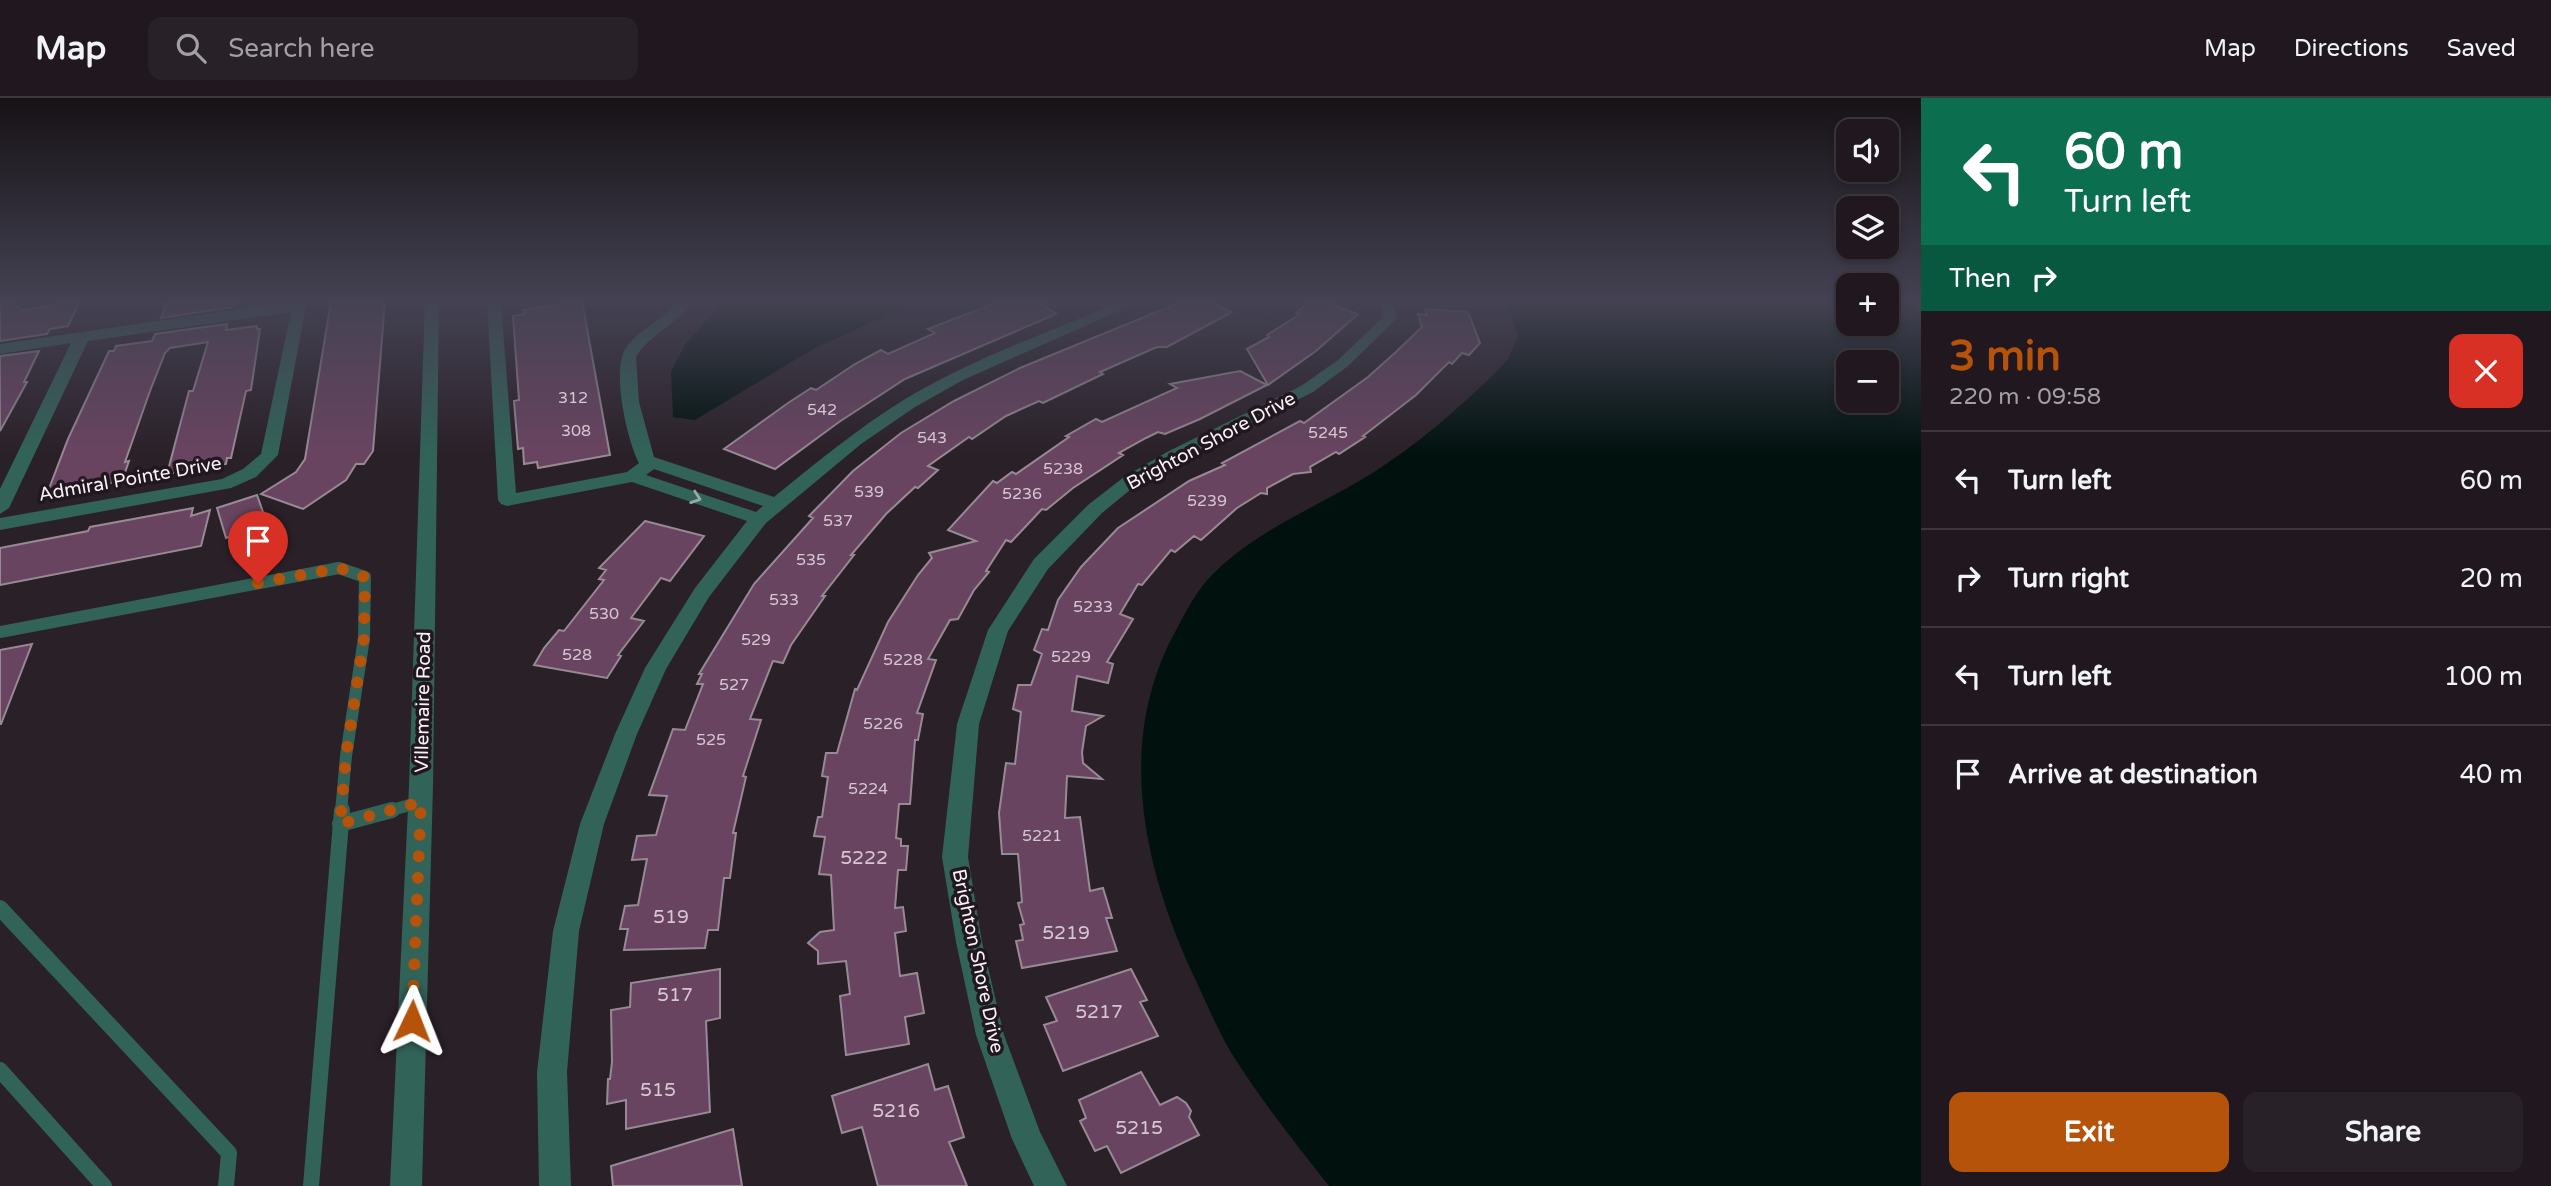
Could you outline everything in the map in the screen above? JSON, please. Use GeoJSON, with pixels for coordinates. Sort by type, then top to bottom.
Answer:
{"type":"FeatureCollection","features":[{"type":"Feature","properties":{"kind":"street"},"geometry":{"type":"LineString","coordinates":[[0,508],[75,352]]}},
{"type":"Feature","properties":{"kind":"street","name":"Admiral Pointe Drive"},"geometry":{"type":"LineString","coordinates":[[0,524],[225,484],[243,478],[259,468],[269,456],[290,352]]}},
{"type":"Feature","properties":{"kind":"street","name":"Villemaire Road"},"geometry":{"type":"LineString","coordinates":[[407,1186],[421,802],[431,352]]}},
{"type":"Feature","properties":{"kind":"street"},"geometry":{"type":"LineString","coordinates":[[497,352],[507,500],[633,476],[651,463]]}},
{"type":"Feature","properties":{"kind":"street"},"geometry":{"type":"LineString","coordinates":[[630,352],[626,370],[646,460],[776,504]]}},
{"type":"Feature","properties":{"kind":"street"},"geometry":{"type":"LineString","coordinates":[[555,1186],[553,1059],[566,931],[592,824],[626,734],[656,668],[702,593],[759,519],[776,504],[855,440],[945,384],[1019,352]]}},
{"type":"Feature","properties":{"kind":"street","name":"Brighton Shore Drive"},"geometry":{"type":"LineString","coordinates":[[1051,1186],[1027,1139],[990,1035],[969,942],[955,857],[968,724],[998,630],[1041,564],[1095,509],[1130,481],[1307,389],[1355,352]]}},
{"type":"Feature","properties":{"kind":"street"},"geometry":{"type":"LineString","coordinates":[[633,476],[759,519]]}},
{"type":"Feature","properties":{"kind":"lane"},"geometry":{"type":"LineString","coordinates":[[0,632],[339,568],[365,577],[364,638],[346,756],[311,1186]]}},
{"type":"Feature","properties":{"kind":"lane"},"geometry":{"type":"LineString","coordinates":[[340,824],[421,802]]}},
{"type":"Feature","properties":{"kind":"lane"},"geometry":{"type":"LineString","coordinates":[[0,908],[229,1153],[226,1186]]}},
{"type":"Feature","properties":{"kind":"lane"},"geometry":{"type":"LineString","coordinates":[[0,1070],[104,1186]]}},
{"type":"Feature","properties":{"kind":"shaded area"},"geometry":{"type":"Polygon","coordinates":[[[681,352],[809,352],[695,420],[673,417],[671,372],[681,352]]]}},
{"type":"Feature","properties":{"kind":"shaded area"},"geometry":{"type":"Polygon","coordinates":[[[1511,352],[1836,352],[1836,413],[1899,413],[1899,352],[1921,352],[1921,1186],[1329,1186],[1279,1121],[1227,1046],[1179,941],[1151,854],[1141,765],[1145,720],[1156,677],[1187,609],[1215,572],[1270,530],[1351,486],[1405,451],[1452,413],[1497,371],[1511,352]]]}},
{"type":"Feature","properties":{"kind":"building"},"geometry":{"type":"Polygon","coordinates":[[[39,352],[24,382],[27,382],[0,431],[0,356],[39,352]]]}},
{"type":"Feature","properties":{"kind":"building"},"geometry":{"type":"Polygon","coordinates":[[[109,352],[166,352],[125,462],[129,461],[122,481],[47,494],[68,439],[109,352]]]}},
{"type":"Feature","properties":{"kind":"building"},"geometry":{"type":"Polygon","coordinates":[[[205,352],[257,352],[251,390],[246,391],[231,458],[227,458],[226,464],[167,474],[189,391],[193,391],[205,352]]]}},
{"type":"Feature","properties":{"kind":"building"},"geometry":{"type":"Polygon","coordinates":[[[323,352],[381,352],[373,451],[364,464],[356,464],[346,480],[303,509],[261,494],[296,472],[305,459],[323,352]]]}},
{"type":"Feature","properties":{"kind":"building"},"geometry":{"type":"Polygon","coordinates":[[[516,352],[591,352],[610,455],[538,468],[537,462],[524,464],[523,448],[518,449],[514,401],[519,400],[516,352]]]}},
{"type":"Feature","properties":{"kind":"building"},"geometry":{"type":"Polygon","coordinates":[[[878,352],[888,354],[968,352],[905,379],[839,422],[775,469],[724,449],[811,388],[816,390],[878,352]]]}},
{"type":"Feature","properties":{"kind":"building"},"geometry":{"type":"Polygon","coordinates":[[[1059,352],[1146,352],[1100,372],[1103,374],[1043,403],[1039,401],[1006,416],[972,439],[969,437],[928,466],[938,470],[886,514],[851,555],[854,555],[822,596],[825,596],[791,645],[783,663],[773,661],[750,719],[761,720],[743,776],[746,777],[733,833],[736,833],[730,878],[724,878],[718,930],[708,930],[705,948],[624,950],[628,929],[620,929],[625,906],[638,905],[647,859],[632,860],[637,836],[656,835],[667,796],[649,795],[673,729],[685,730],[703,684],[697,684],[702,674],[699,674],[754,584],[813,518],[809,516],[853,471],[901,433],[954,401],[1059,352]]]}},
{"type":"Feature","properties":{"kind":"building"},"geometry":{"type":"Polygon","coordinates":[[[1249,352],[1315,352],[1268,385],[1249,352]]]}},
{"type":"Feature","properties":{"kind":"building"},"geometry":{"type":"Polygon","coordinates":[[[1396,352],[1472,352],[1469,355],[1462,353],[1452,364],[1449,362],[1416,395],[1363,436],[1365,437],[1339,454],[1336,452],[1310,467],[1311,472],[1293,474],[1267,488],[1267,494],[1261,493],[1237,508],[1201,540],[1194,536],[1175,552],[1171,550],[1142,585],[1138,584],[1120,614],[1133,619],[1107,662],[1113,664],[1108,683],[1077,676],[1072,711],[1103,716],[1086,726],[1082,752],[1083,763],[1102,779],[1067,776],[1065,818],[1080,817],[1090,891],[1103,888],[1112,918],[1106,918],[1117,951],[1022,968],[1016,941],[1023,940],[1020,925],[1024,924],[1018,903],[1022,902],[1018,854],[1002,854],[999,813],[1006,763],[1015,764],[1021,712],[1013,709],[1018,685],[1031,685],[1042,654],[1034,650],[1042,629],[1048,630],[1058,600],[1081,567],[1118,528],[1189,481],[1225,465],[1222,463],[1300,421],[1304,423],[1368,377],[1396,352]]]}},
{"type":"Feature","properties":{"kind":"building"},"geometry":{"type":"Polygon","coordinates":[[[1240,371],[1267,385],[1200,419],[1165,434],[1158,432],[1146,438],[1119,453],[1123,455],[1073,488],[1046,510],[1042,509],[1011,542],[1006,540],[958,619],[950,620],[928,659],[936,660],[917,713],[923,714],[918,740],[915,740],[910,804],[899,804],[896,838],[901,839],[901,846],[908,846],[906,870],[898,870],[895,908],[903,907],[906,931],[895,933],[900,976],[917,973],[924,1013],[905,1017],[909,1044],[846,1055],[840,996],[850,994],[846,961],[818,964],[818,951],[808,943],[820,932],[834,930],[831,875],[819,874],[825,837],[814,836],[818,817],[822,817],[828,777],[822,776],[826,753],[837,753],[855,689],[857,690],[888,622],[932,558],[929,553],[976,541],[948,530],[993,481],[997,483],[1012,472],[1016,474],[1069,437],[1066,436],[1096,419],[1102,422],[1177,388],[1170,384],[1240,371]]]}},
{"type":"Feature","properties":{"kind":"building"},"geometry":{"type":"Polygon","coordinates":[[[257,495],[269,529],[241,538],[240,533],[226,538],[217,508],[257,495]]]}},
{"type":"Feature","properties":{"kind":"building"},"geometry":{"type":"Polygon","coordinates":[[[193,508],[191,516],[210,510],[201,546],[0,585],[0,548],[88,531],[90,527],[193,508]]]}},
{"type":"Feature","properties":{"kind":"building"},"geometry":{"type":"Polygon","coordinates":[[[645,521],[704,536],[670,581],[661,578],[631,618],[644,621],[618,655],[621,656],[607,678],[534,665],[544,648],[559,630],[564,631],[604,580],[599,579],[606,570],[599,568],[645,521]]]}},
{"type":"Feature","properties":{"kind":"building"},"geometry":{"type":"Polygon","coordinates":[[[32,644],[1,724],[0,724],[0,650],[32,644]]]}},
{"type":"Feature","properties":{"kind":"building"},"geometry":{"type":"Polygon","coordinates":[[[720,969],[720,1018],[706,1021],[710,1112],[626,1129],[626,1100],[607,1104],[612,1062],[611,1010],[630,1007],[631,983],[720,969]]]}},
{"type":"Feature","properties":{"kind":"building"},"geometry":{"type":"Polygon","coordinates":[[[1131,969],[1147,1000],[1140,1002],[1158,1036],[1063,1071],[1044,1025],[1057,1021],[1046,997],[1131,969]]]}},
{"type":"Feature","properties":{"kind":"building"},"geometry":{"type":"Polygon","coordinates":[[[928,1064],[935,1090],[948,1086],[964,1137],[949,1142],[967,1186],[878,1186],[862,1127],[842,1133],[832,1096],[928,1064]]]}},
{"type":"Feature","properties":{"kind":"building"},"geometry":{"type":"Polygon","coordinates":[[[1141,1072],[1160,1105],[1177,1097],[1186,1103],[1191,1111],[1189,1117],[1199,1135],[1121,1173],[1107,1146],[1095,1151],[1080,1121],[1086,1118],[1079,1100],[1141,1072]]]}},
{"type":"Feature","properties":{"kind":"building"},"geometry":{"type":"Polygon","coordinates":[[[733,1129],[742,1186],[613,1186],[611,1166],[733,1129]]]}},
{"type":"Feature","properties":{"kind":"route"},"geometry":{"type":"LineString","coordinates":[[258,583],[339,568],[365,577],[364,638],[346,756],[340,824],[421,802],[412,1021]]}}]}
